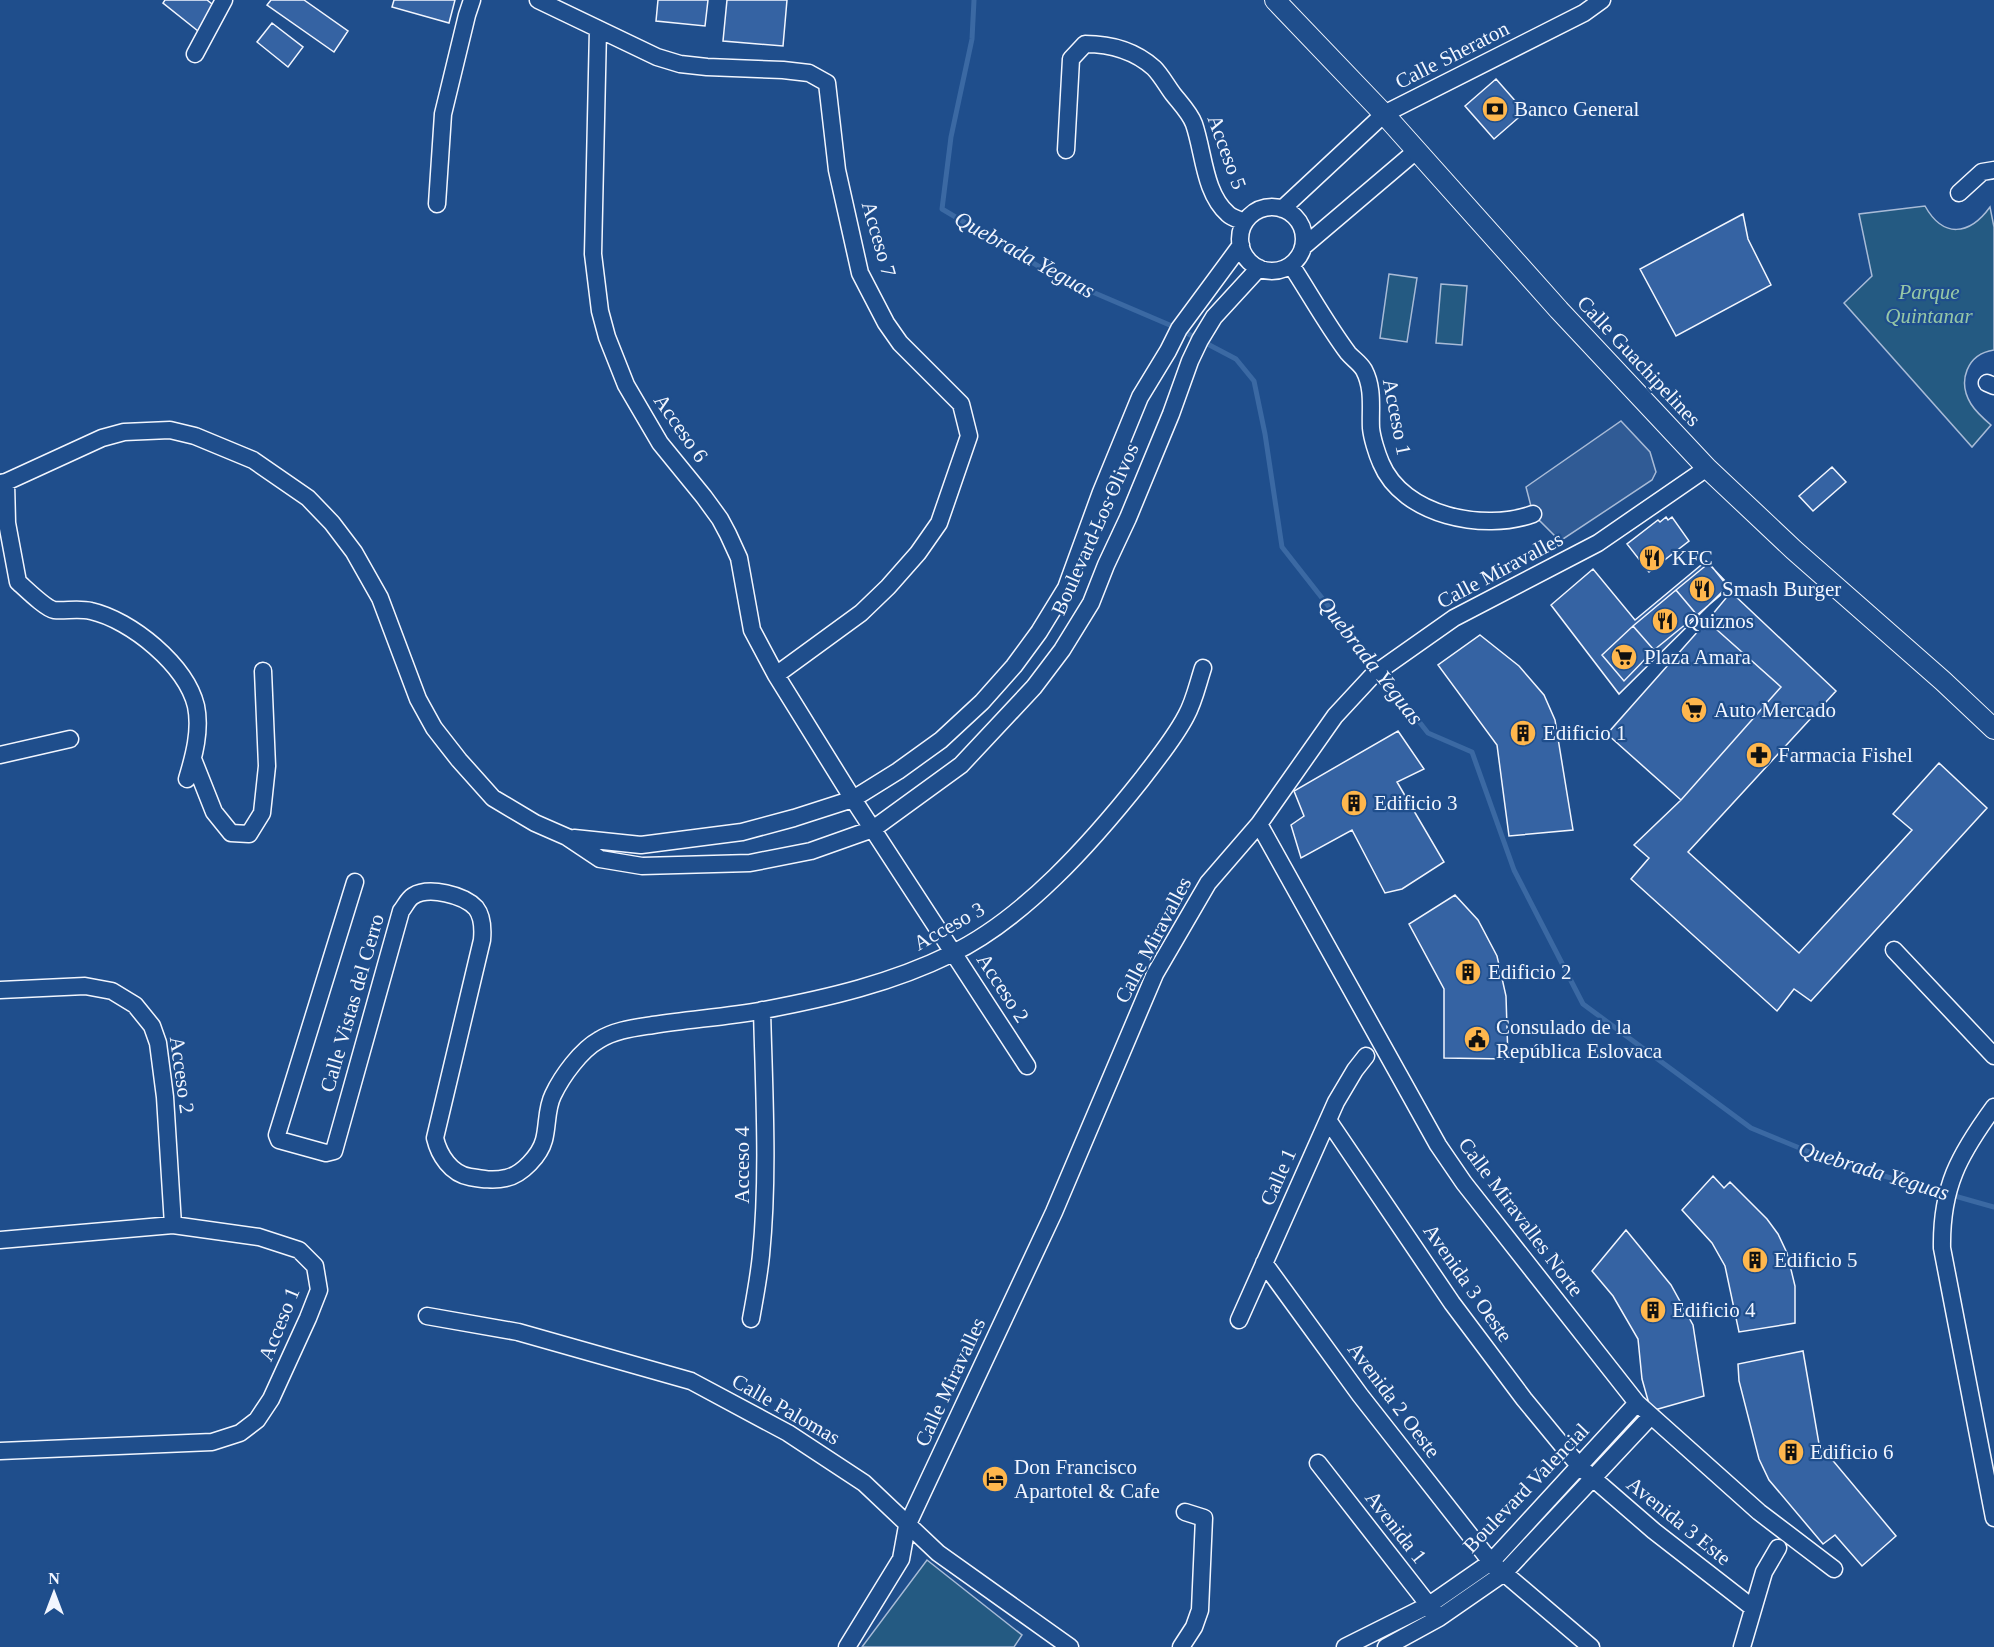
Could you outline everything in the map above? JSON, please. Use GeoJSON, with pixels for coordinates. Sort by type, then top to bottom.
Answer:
{"type":"FeatureCollection","features":[{"type":"Feature","properties":{"kind":"street"},"geometry":{"type":"LineString","coordinates":[[195,54],[224,0]]}},
{"type":"Feature","properties":{"kind":"street"},"geometry":{"type":"LineString","coordinates":[[436,204],[443,114],[472,0]]}},
{"type":"Feature","properties":{"kind":"street","name":"Acceso 7"},"geometry":{"type":"LineString","coordinates":[[538,0],[657,57],[680,64],[730,69],[783,69],[809,73],[827,83],[837,170],[860,273],[886,323],[900,343],[962,404],[969,436],[939,523],[918,553],[861,613],[776,675]]}},
{"type":"Feature","properties":{"kind":"street","name":"Calle Guachipelines"},"geometry":{"type":"LineString","coordinates":[[1275,0],[1384,114],[1559,310],[1707,468],[1794,550],[1994,729]]}},
{"type":"Feature","properties":{"kind":"street","name":"Calle Sheraton"},"geometry":{"type":"LineString","coordinates":[[1384,114],[1584,13],[1602,0]]}},
{"type":"Feature","properties":{"kind":"street","name":"Acceso 6"},"geometry":{"type":"LineString","coordinates":[[598,29],[593,254],[600,311],[608,337],[626,385],[646,420],[666,451],[720,519],[739,558],[752,630],[776,675],[863,814]]}},
{"type":"Feature","properties":{"kind":"street","name":"Acceso 5"},"geometry":{"type":"LineString","coordinates":[[1066,150],[1071,59],[1085,44],[1104,44],[1120,49],[1154,68],[1185,110],[1194,123],[1208,177],[1216,196],[1229,215],[1245,222]]}},
{"type":"Feature","properties":{"kind":"street"},"geometry":{"type":"LineString","coordinates":[[1282,208],[1384,114]]}},
{"type":"Feature","properties":{"kind":"street"},"geometry":{"type":"LineString","coordinates":[[1303,247],[1416,151]]}},
{"type":"Feature","properties":{"kind":"street"},"geometry":{"type":"LineString","coordinates":[[1959,193],[1982,172],[1994,170]]}},
{"type":"Feature","properties":{"kind":"street"},"geometry":{"type":"LineString","coordinates":[[1268,207],[1282,208],[1290,212],[1301,225],[1304,236],[1303,247],[1299,257],[1291,265],[1275,271],[1259,268],[1250,262],[1241,245],[1241,233],[1245,222],[1255,212],[1268,207]]}},
{"type":"Feature","properties":{"kind":"street","name":"Boulevard Los Olivos"},"geometry":{"type":"LineString","coordinates":[[567,837],[641,845],[742,832],[853,799],[898,771],[941,740],[982,702],[1014,666],[1039,632],[1066,588],[1140,397],[1179,329],[1241,245]]}},
{"type":"Feature","properties":{"kind":"street","name":"Acceso 1"},"geometry":{"type":"LineString","coordinates":[[1291,265],[1349,354],[1364,368],[1373,408],[1371,428],[1381,464],[1398,488],[1406,495],[1449,517],[1475,521],[1506,521],[1533,514]]}},
{"type":"Feature","properties":{"kind":"street","name":"Boulevard Los Olivos"},"geometry":{"type":"LineString","coordinates":[[3,483],[102,438],[124,432],[170,430],[226,448],[253,460],[308,498],[332,523],[354,552],[380,598],[418,699],[434,728],[493,798],[535,823],[567,837],[600,859],[642,866],[750,863],[811,850],[873,829],[961,765],[1034,687],[1062,650],[1091,603],[1200,340],[1214,317],[1259,268]]}},
{"type":"Feature","properties":{"kind":"street","name":"Calle Miravalles"},"geometry":{"type":"LineString","coordinates":[[847,1647],[901,1559],[907,1526],[1054,1212],[1155,974],[1208,883],[1259,824],[1335,716],[1373,675],[1454,618],[1598,543],[1707,468]]}},
{"type":"Feature","properties":{"kind":"street"},"geometry":{"type":"LineString","coordinates":[[3,483],[7,523],[18,582],[51,609],[90,611],[142,634],[163,654],[184,682],[196,706],[198,734],[187,779]]}},
{"type":"Feature","properties":{"kind":"street"},"geometry":{"type":"LineString","coordinates":[[1080,547],[1106,565]]}},
{"type":"Feature","properties":{"kind":"street","name":"Acceso 3"},"geometry":{"type":"LineString","coordinates":[[598,1040],[622,1030],[762,1010],[846,993],[918,969],[954,953],[997,927],[1050,881],[1090,842],[1142,778],[1188,714],[1203,668]]}},
{"type":"Feature","properties":{"kind":"street"},"geometry":{"type":"LineString","coordinates":[[193,759],[214,812],[231,833],[249,834],[262,813],[267,766],[263,671]]}},
{"type":"Feature","properties":{"kind":"street"},"geometry":{"type":"LineString","coordinates":[[0,755],[70,739]]}},
{"type":"Feature","properties":{"kind":"street","name":"Acceso 2"},"geometry":{"type":"LineString","coordinates":[[863,814],[1027,1066]]}},
{"type":"Feature","properties":{"kind":"street","name":"Calle Miravalles Norte"},"geometry":{"type":"LineString","coordinates":[[1259,824],[1438,1145],[1464,1183],[1637,1403],[1759,1512],[1834,1569]]}},
{"type":"Feature","properties":{"kind":"street","name":"Calle Vistas del Cerro"},"geometry":{"type":"LineString","coordinates":[[356,882],[277,1135],[279,1140],[326,1153],[334,1151],[401,911],[412,897],[426,891],[442,892],[468,902],[477,910],[483,925],[482,940],[436,1126],[435,1137],[439,1152],[452,1168],[464,1176],[488,1180],[507,1178],[522,1170],[539,1152],[544,1140],[553,1095],[570,1066],[598,1040]]}},
{"type":"Feature","properties":{"kind":"street"},"geometry":{"type":"LineString","coordinates":[[1894,950],[1994,1056]]}},
{"type":"Feature","properties":{"kind":"street","name":"Acceso 2"},"geometry":{"type":"LineString","coordinates":[[0,990],[86,986],[112,991],[135,1005],[152,1026],[158,1043],[165,1097],[173,1225]]}},
{"type":"Feature","properties":{"kind":"street","name":"Acceso 4"},"geometry":{"type":"LineString","coordinates":[[751,1319],[761,1256],[764,1207],[762,1010]]}},
{"type":"Feature","properties":{"kind":"street","name":"Calle 1"},"geometry":{"type":"LineString","coordinates":[[1239,1320],[1344,1086],[1366,1056]]}},
{"type":"Feature","properties":{"kind":"street"},"geometry":{"type":"LineString","coordinates":[[1994,1107],[1974,1135],[1955,1169],[1946,1196],[1941,1223],[1942,1248],[1994,1518]]}},
{"type":"Feature","properties":{"kind":"street","name":"Avenida 3 Oeste"},"geometry":{"type":"LineString","coordinates":[[1328,1120],[1452,1303],[1524,1399],[1580,1467]]}},
{"type":"Feature","properties":{"kind":"street","name":"Acceso 1"},"geometry":{"type":"LineString","coordinates":[[0,1240],[173,1225],[259,1238],[299,1250],[315,1266],[318,1290],[272,1399],[257,1420],[240,1433],[212,1442],[0,1450]]}},
{"type":"Feature","properties":{"kind":"street","name":"Avenida 2 Oeste"},"geometry":{"type":"LineString","coordinates":[[1264,1263],[1360,1395],[1491,1562],[1591,1647]]}},
{"type":"Feature","properties":{"kind":"street","name":"Calle Palomas"},"geometry":{"type":"LineString","coordinates":[[427,1317],[518,1332],[692,1381],[788,1433],[864,1483],[938,1553],[1070,1647]]}},
{"type":"Feature","properties":{"kind":"street","name":"Boulevard Valencial"},"geometry":{"type":"LineString","coordinates":[[1386,1647],[1434,1612],[1491,1562],[1637,1403]]}},
{"type":"Feature","properties":{"kind":"street","name":"Boulevard Valencial"},"geometry":{"type":"LineString","coordinates":[[1345,1647],[1434,1612],[1504,1573],[1651,1416]]}},
{"type":"Feature","properties":{"kind":"street","name":"Avenida 1"},"geometry":{"type":"LineString","coordinates":[[1318,1463],[1434,1612]]}},
{"type":"Feature","properties":{"kind":"street","name":"Avenida 3 Este"},"geometry":{"type":"LineString","coordinates":[[1580,1467],[1654,1531],[1753,1608]]}},
{"type":"Feature","properties":{"kind":"street"},"geometry":{"type":"LineString","coordinates":[[1181,1647],[1194,1627],[1200,1610],[1204,1518],[1185,1512]]}},
{"type":"Feature","properties":{"kind":"street"},"geometry":{"type":"LineString","coordinates":[[1742,1647],[1764,1572],[1778,1548]]}},
{"type":"Feature","properties":{"kind":"green space","name":"Parque Quintanar"},"geometry":{"type":"Polygon","coordinates":[[[1925,206],[1940,224],[1956,229],[1974,224],[1990,207],[1994,227],[1994,350],[1977,357],[1967,370],[1965,378],[1967,395],[1971,404],[1991,425],[1972,447],[1844,303],[1872,276],[1859,214],[1925,206]]]}},
{"type":"Feature","properties":{"kind":"green space"},"geometry":{"type":"Polygon","coordinates":[[[1389,274],[1417,278],[1407,342],[1380,338],[1389,274]]]}},
{"type":"Feature","properties":{"kind":"green space"},"geometry":{"type":"Polygon","coordinates":[[[1441,284],[1467,286],[1462,345],[1436,343],[1441,284]]]}},
{"type":"Feature","properties":{"kind":"green space"},"geometry":{"type":"Polygon","coordinates":[[[927,1560],[1022,1635],[1014,1647],[862,1647],[927,1560]]]}},
{"type":"Feature","properties":{"kind":"shaded area"},"geometry":{"type":"Polygon","coordinates":[[[1621,421],[1650,452],[1656,472],[1652,480],[1560,541],[1533,514],[1526,487],[1621,421]]]}},
{"type":"Feature","properties":{"kind":"building"},"geometry":{"type":"Polygon","coordinates":[[[165,0],[207,0],[217,8],[198,31],[163,3],[165,0]]]}},
{"type":"Feature","properties":{"kind":"building"},"geometry":{"type":"Polygon","coordinates":[[[271,0],[304,0],[348,31],[334,52],[267,5],[271,0]]]}},
{"type":"Feature","properties":{"kind":"building"},"geometry":{"type":"Polygon","coordinates":[[[394,0],[455,0],[449,23],[392,7],[394,0]]]}},
{"type":"Feature","properties":{"kind":"building"},"geometry":{"type":"Polygon","coordinates":[[[658,0],[708,0],[705,26],[656,21],[658,0]]]}},
{"type":"Feature","properties":{"kind":"building"},"geometry":{"type":"Polygon","coordinates":[[[727,0],[787,0],[783,46],[723,41],[727,0]]]}},
{"type":"Feature","properties":{"kind":"building"},"geometry":{"type":"Polygon","coordinates":[[[272,23],[303,47],[288,67],[257,42],[272,23]]]}},
{"type":"Feature","properties":{"kind":"building","name":"Banco General"},"geometry":{"type":"Polygon","coordinates":[[[1496,79],[1525,112],[1494,139],[1465,106],[1496,79]]]}},
{"type":"Feature","properties":{"kind":"building"},"geometry":{"type":"Polygon","coordinates":[[[1743,214],[1748,239],[1771,285],[1676,336],[1640,269],[1743,214]]]}},
{"type":"Feature","properties":{"kind":"building"},"geometry":{"type":"Polygon","coordinates":[[[1832,467],[1846,482],[1813,511],[1799,496],[1832,467]]]}},
{"type":"Feature","properties":{"kind":"building","name":"KFC"},"geometry":{"type":"Polygon","coordinates":[[[1666,517],[1668,520],[1672,517],[1689,541],[1649,572],[1627,544],[1658,520],[1660,522],[1666,517]]]}},
{"type":"Feature","properties":{"kind":"building","name":"KFC"},"geometry":{"type":"Polygon","coordinates":[[[1666,517],[1668,520],[1672,517],[1689,541],[1649,572],[1627,544],[1658,520],[1660,522],[1666,517]]]}},
{"type":"Feature","properties":{"kind":"building","name":"Plaza Amara"},"geometry":{"type":"Polygon","coordinates":[[[1706,561],[1729,585],[1619,694],[1551,605],[1593,569],[1635,620],[1706,561]]]}},
{"type":"Feature","properties":{"kind":"building","name":"Smash Burger"},"geometry":{"type":"Polygon","coordinates":[[[1709,563],[1729,588],[1697,615],[1676,590],[1709,563]]]}},
{"type":"Feature","properties":{"kind":"building","name":"Quiznos"},"geometry":{"type":"Polygon","coordinates":[[[1676,590],[1697,615],[1654,650],[1633,626],[1676,590]]]}},
{"type":"Feature","properties":{"kind":"building"},"geometry":{"type":"Polygon","coordinates":[[[1731,592],[1836,691],[1688,852],[1799,953],[1912,830],[1893,814],[1939,763],[1987,808],[1811,1001],[1794,989],[1777,1011],[1631,879],[1649,858],[1634,845],[1681,800],[1781,687],[1707,621],[1731,592]]]}},
{"type":"Feature","properties":{"kind":"building","name":"Auto Mercado"},"geometry":{"type":"Polygon","coordinates":[[[1707,621],[1781,687],[1681,800],[1607,734],[1707,621]]]}},
{"type":"Feature","properties":{"kind":"building"},"geometry":{"type":"Polygon","coordinates":[[[1633,626],[1654,650],[1624,681],[1602,655],[1633,626]]]}},
{"type":"Feature","properties":{"kind":"building","name":"Edificio 1"},"geometry":{"type":"Polygon","coordinates":[[[1480,635],[1519,666],[1544,695],[1555,720],[1573,830],[1509,836],[1497,745],[1438,665],[1480,635]]]}},
{"type":"Feature","properties":{"kind":"building","name":"Edificio 3"},"geometry":{"type":"Polygon","coordinates":[[[1398,731],[1424,769],[1397,782],[1444,862],[1402,889],[1385,893],[1352,830],[1301,858],[1291,825],[1304,816],[1294,791],[1398,731]]]}},
{"type":"Feature","properties":{"kind":"building","name":"Edificio 2"},"geometry":{"type":"Polygon","coordinates":[[[1455,895],[1478,920],[1497,956],[1506,996],[1508,1059],[1444,1058],[1444,989],[1409,924],[1455,895]]]}},
{"type":"Feature","properties":{"kind":"building","name":"Edificio 5"},"geometry":{"type":"Polygon","coordinates":[[[1713,1176],[1724,1188],[1730,1182],[1767,1219],[1778,1234],[1787,1253],[1795,1286],[1795,1323],[1739,1332],[1725,1266],[1712,1243],[1682,1210],[1713,1176]]]}},
{"type":"Feature","properties":{"kind":"building","name":"Edificio 4"},"geometry":{"type":"Polygon","coordinates":[[[1626,1230],[1671,1285],[1693,1325],[1704,1396],[1651,1411],[1642,1379],[1638,1339],[1613,1296],[1592,1271],[1626,1230]]]}},
{"type":"Feature","properties":{"kind":"building","name":"Edificio 6"},"geometry":{"type":"Polygon","coordinates":[[[1803,1351],[1819,1444],[1896,1536],[1862,1566],[1835,1535],[1823,1544],[1769,1480],[1759,1459],[1739,1381],[1738,1364],[1803,1351]]]}},
{"type":"Feature","properties":{"kind":"waterway","name":"Quebrada Yeguas"},"geometry":{"type":"LineString","coordinates":[[974,0],[972,39],[951,137],[942,209],[1055,276],[1179,329],[1236,359],[1254,381],[1265,434],[1282,547],[1428,733],[1472,752],[1514,870],[1583,1004],[1751,1128],[1831,1161],[1994,1207]]}},
{"type":"Feature","properties":{"kind":"place","name":"Banco General"},"geometry":{"type":"Point","coordinates":[1495,109]}},
{"type":"Feature","properties":{"kind":"place","name":"KFC"},"geometry":{"type":"Point","coordinates":[1652,558]}},
{"type":"Feature","properties":{"kind":"place","name":"Smash Burger"},"geometry":{"type":"Point","coordinates":[1702,589]}},
{"type":"Feature","properties":{"kind":"place","name":"Quiznos"},"geometry":{"type":"Point","coordinates":[1665,621]}},
{"type":"Feature","properties":{"kind":"place","name":"Plaza Amara"},"geometry":{"type":"Point","coordinates":[1624,657]}},
{"type":"Feature","properties":{"kind":"place","name":"Auto Mercado"},"geometry":{"type":"Point","coordinates":[1694,710]}},
{"type":"Feature","properties":{"kind":"place","name":"Edificio 1"},"geometry":{"type":"Point","coordinates":[1523,733]}},
{"type":"Feature","properties":{"kind":"place","name":"Farmacia Fishel"},"geometry":{"type":"Point","coordinates":[1759,755]}},
{"type":"Feature","properties":{"kind":"place","name":"Edificio 3"},"geometry":{"type":"Point","coordinates":[1354,803]}},
{"type":"Feature","properties":{"kind":"place","name":"Edificio 2"},"geometry":{"type":"Point","coordinates":[1468,972]}},
{"type":"Feature","properties":{"kind":"place","name":"Consulado de la República Eslovaca"},"geometry":{"type":"Point","coordinates":[1477,1039]}},
{"type":"Feature","properties":{"kind":"place","name":"Edificio 5"},"geometry":{"type":"Point","coordinates":[1755,1260]}},
{"type":"Feature","properties":{"kind":"place","name":"Edificio 4"},"geometry":{"type":"Point","coordinates":[1653,1310]}},
{"type":"Feature","properties":{"kind":"place","name":"Edificio 6"},"geometry":{"type":"Point","coordinates":[1791,1452]}},
{"type":"Feature","properties":{"kind":"place","name":"Don Francisco Apartotel & Cafe"},"geometry":{"type":"Point","coordinates":[995,1479]}}]}
